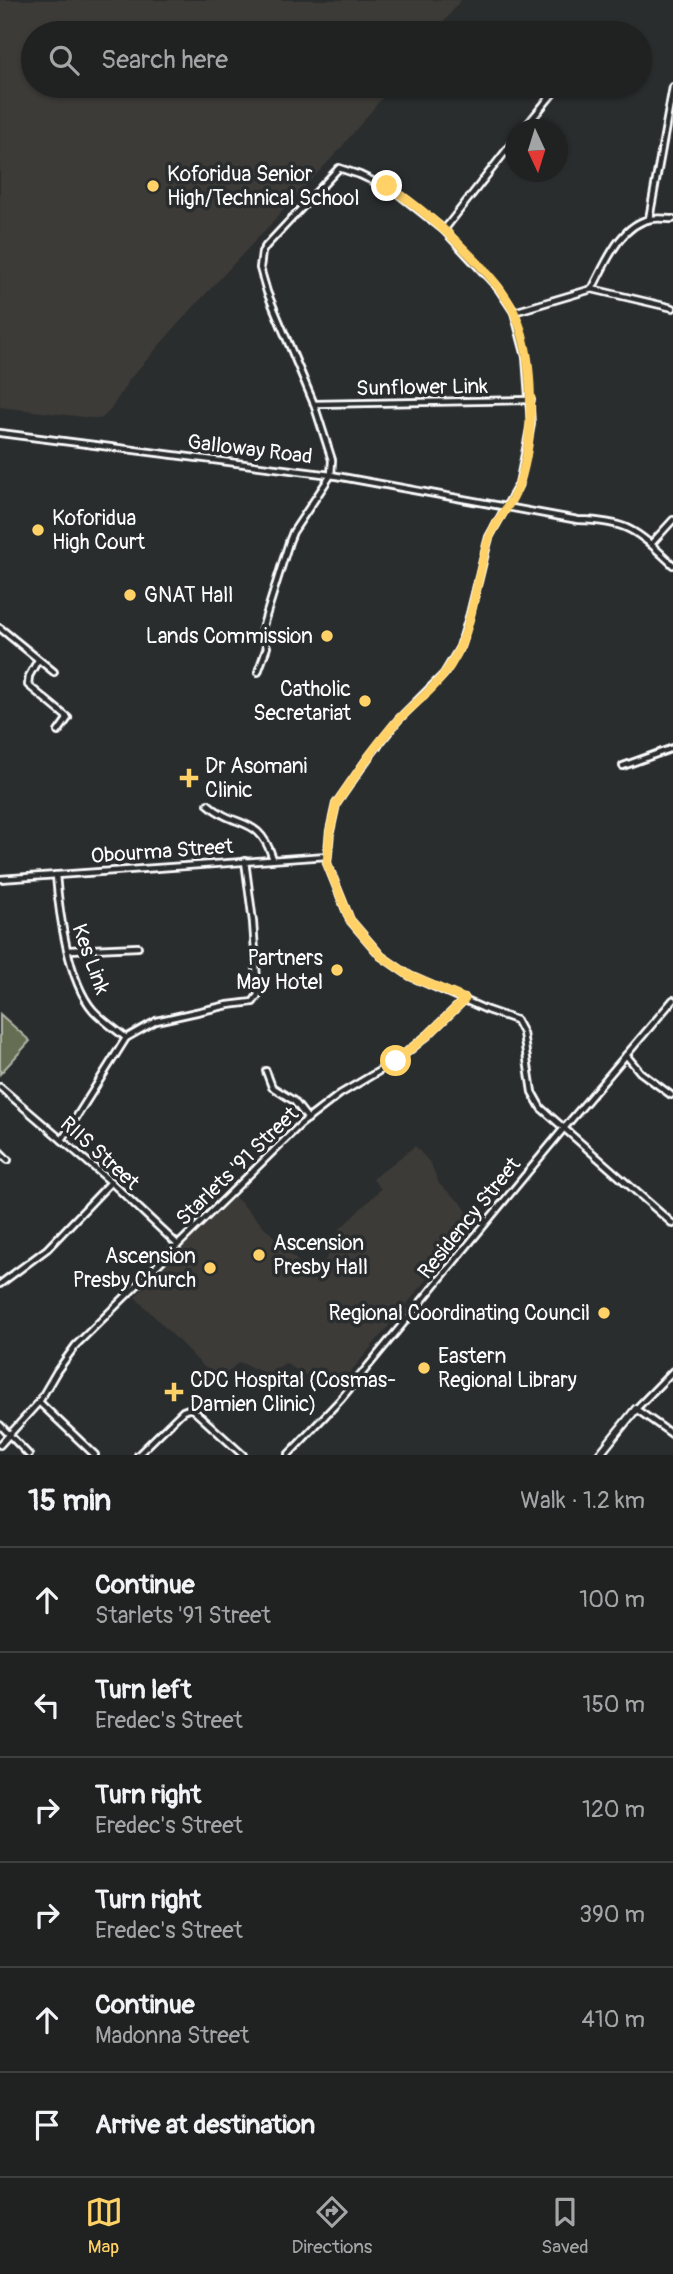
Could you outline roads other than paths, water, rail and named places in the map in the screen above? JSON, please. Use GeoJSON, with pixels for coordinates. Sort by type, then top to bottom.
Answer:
{"type":"FeatureCollection","features":[{"type":"Feature","properties":{"kind":"street"},"geometry":{"type":"LineString","coordinates":[[649,219],[673,87]]}},
{"type":"Feature","properties":{"kind":"street"},"geometry":{"type":"LineString","coordinates":[[532,119],[549,98]]}},
{"type":"Feature","properties":{"kind":"street"},"geometry":{"type":"LineString","coordinates":[[443,230],[505,152]]}},
{"type":"Feature","properties":{"kind":"street"},"geometry":{"type":"LineString","coordinates":[[258,672],[267,647],[261,632],[293,532],[331,475],[332,453],[267,292],[260,260],[266,246],[339,168],[396,192],[443,230],[498,288],[514,312],[526,357],[531,424],[519,484],[508,508],[489,537],[460,647],[444,674],[398,720],[336,804],[327,863],[350,920],[381,956],[410,976],[487,1010],[510,1017],[519,1024],[526,1044],[532,1092],[551,1118],[565,1127],[673,1224]]}},
{"type":"Feature","properties":{"kind":"street"},"geometry":{"type":"LineString","coordinates":[[592,289],[617,243],[632,227],[649,219],[673,219]]}},
{"type":"Feature","properties":{"kind":"street"},"geometry":{"type":"LineString","coordinates":[[514,312],[592,289],[673,309]]}},
{"type":"Feature","properties":{"kind":"street","name":"Sunflower Link"},"geometry":{"type":"LineString","coordinates":[[314,404],[531,400]]}},
{"type":"Feature","properties":{"kind":"street","name":"Galloway Road"},"geometry":{"type":"LineString","coordinates":[[0,433],[331,475],[508,508]]}},
{"type":"Feature","properties":{"kind":"street"},"geometry":{"type":"LineString","coordinates":[[508,508],[578,520],[608,520],[632,530],[652,543],[673,565]]}},
{"type":"Feature","properties":{"kind":"street"},"geometry":{"type":"LineString","coordinates":[[652,543],[673,520]]}},
{"type":"Feature","properties":{"kind":"street"},"geometry":{"type":"LineString","coordinates":[[0,628],[54,672]]}},
{"type":"Feature","properties":{"kind":"street"},"geometry":{"type":"LineString","coordinates":[[38,660],[29,676],[28,685],[68,718],[58,732]]}},
{"type":"Feature","properties":{"kind":"street"},"geometry":{"type":"LineString","coordinates":[[624,766],[673,748]]}},
{"type":"Feature","properties":{"kind":"street"},"geometry":{"type":"LineString","coordinates":[[208,804],[214,810],[256,829],[266,840],[273,859]]}},
{"type":"Feature","properties":{"kind":"street","name":"Obourma Street"},"geometry":{"type":"LineString","coordinates":[[0,879],[327,856]]}},
{"type":"Feature","properties":{"kind":"street"},"geometry":{"type":"LineString","coordinates":[[62,1140],[126,1038],[156,1021],[253,1002],[256,999],[258,995],[253,922],[246,861]]}},
{"type":"Feature","properties":{"kind":"street","name":"Kes Link"},"geometry":{"type":"LineString","coordinates":[[56,875],[60,918],[83,995],[93,1010],[126,1038]]}},
{"type":"Feature","properties":{"kind":"street"},"geometry":{"type":"LineString","coordinates":[[69,950],[138,947]]}},
{"type":"Feature","properties":{"kind":"street","name":"Starlets '91 Street"},"geometry":{"type":"LineString","coordinates":[[0,1446],[39,1402],[76,1345],[308,1119],[340,1094],[396,1061],[465,999]]}},
{"type":"Feature","properties":{"kind":"street","name":"Residency Street"},"geometry":{"type":"LineString","coordinates":[[288,1455],[341,1399],[673,1000]]}},
{"type":"Feature","properties":{"kind":"street"},"geometry":{"type":"LineString","coordinates":[[626,1055],[640,1072],[671,1095]]}},
{"type":"Feature","properties":{"kind":"street"},"geometry":{"type":"LineString","coordinates":[[266,1071],[272,1087],[295,1101],[308,1119]]}},
{"type":"Feature","properties":{"kind":"street","name":"RIIS Street"},"geometry":{"type":"LineString","coordinates":[[0,1087],[178,1245]]}},
{"type":"Feature","properties":{"kind":"street"},"geometry":{"type":"LineString","coordinates":[[0,1153],[8,1160]]}},
{"type":"Feature","properties":{"kind":"street"},"geometry":{"type":"LineString","coordinates":[[0,1284],[47,1249],[110,1182]]}},
{"type":"Feature","properties":{"kind":"street"},"geometry":{"type":"LineString","coordinates":[[599,1455],[636,1409],[673,1371]]}},
{"type":"Feature","properties":{"kind":"street"},"geometry":{"type":"LineString","coordinates":[[39,1402],[95,1455]]}},
{"type":"Feature","properties":{"kind":"street"},"geometry":{"type":"LineString","coordinates":[[138,1455],[183,1410],[191,1408],[243,1455]]}},
{"type":"Feature","properties":{"kind":"street"},"geometry":{"type":"LineString","coordinates":[[636,1409],[673,1435]]}},
{"type":"Feature","properties":{"kind":"street"},"geometry":{"type":"LineString","coordinates":[[0,1425],[29,1455]]}},
{"type":"Feature","properties":{"kind":"place","name":"Koforidua Senior High/Technical School"},"geometry":{"type":"Point","coordinates":[153,186]}},
{"type":"Feature","properties":{"kind":"place","name":"Koforidua High Court"},"geometry":{"type":"Point","coordinates":[38,530]}},
{"type":"Feature","properties":{"kind":"place","name":"GNAT Hall"},"geometry":{"type":"Point","coordinates":[130,595]}},
{"type":"Feature","properties":{"kind":"place","name":"Lands Commission"},"geometry":{"type":"Point","coordinates":[327,636]}},
{"type":"Feature","properties":{"kind":"place","name":"Catholic Secretariat"},"geometry":{"type":"Point","coordinates":[365,701]}},
{"type":"Feature","properties":{"kind":"place","name":"Dr Asomani Clinic"},"geometry":{"type":"Point","coordinates":[189,778]}},
{"type":"Feature","properties":{"kind":"place","name":"Partners May Hotel"},"geometry":{"type":"Point","coordinates":[337,970]}},
{"type":"Feature","properties":{"kind":"place","name":"Ascension Presby Hall"},"geometry":{"type":"Point","coordinates":[259,1255]}},
{"type":"Feature","properties":{"kind":"place","name":"Ascension Presby Church"},"geometry":{"type":"Point","coordinates":[210,1268]}},
{"type":"Feature","properties":{"kind":"place","name":"Regional Coordinating Council"},"geometry":{"type":"Point","coordinates":[604,1313]}},
{"type":"Feature","properties":{"kind":"place","name":"Eastern Regional Library"},"geometry":{"type":"Point","coordinates":[424,1368]}},
{"type":"Feature","properties":{"kind":"place","name":"CDC Hospital (Cosmas- Damien Clinic)"},"geometry":{"type":"Point","coordinates":[174,1392]}}]}
